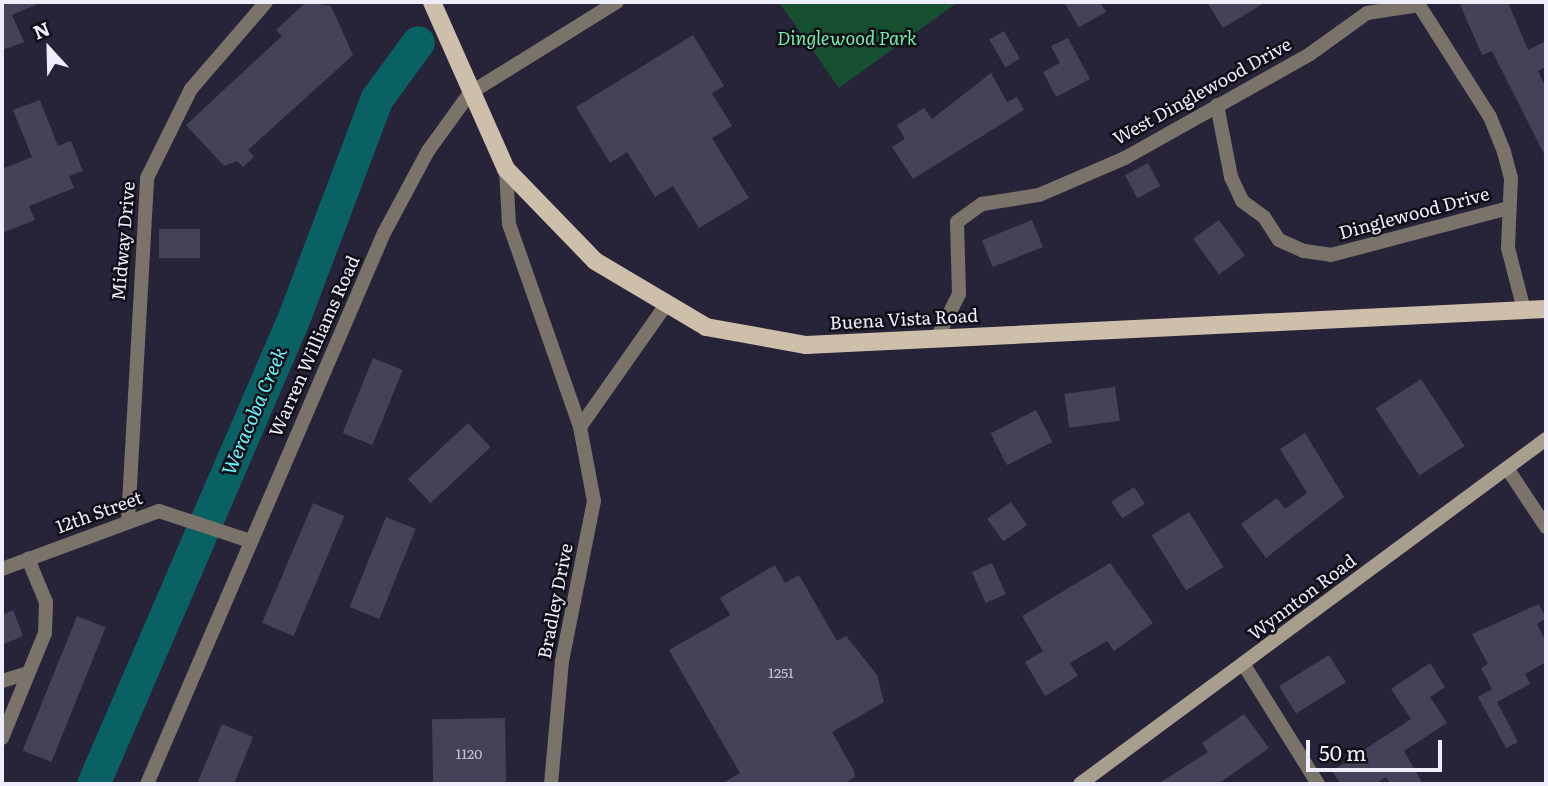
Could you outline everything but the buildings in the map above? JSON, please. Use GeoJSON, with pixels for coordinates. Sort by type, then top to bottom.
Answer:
{"type":"FeatureCollection","features":[{"type":"Feature","properties":{"kind":"main road","name":"Buena Vista Road"},"geometry":{"type":"LineString","coordinates":[[432,2],[470,93],[506,169],[595,261],[665,306],[706,327],[806,345],[1546,309]]}},
{"type":"Feature","properties":{"kind":"main road","name":"Wynnton Road"},"geometry":{"type":"LineString","coordinates":[[1080,784],[1546,439]]}},
{"type":"Feature","properties":{"kind":"street","name":"Midway Drive"},"geometry":{"type":"LineString","coordinates":[[128,521],[147,178],[191,89],[266,2]]}},
{"type":"Feature","properties":{"kind":"street","name":"Warren Williams Road"},"geometry":{"type":"LineString","coordinates":[[147,784],[384,233],[428,151],[470,93],[617,2]]}},
{"type":"Feature","properties":{"kind":"street","name":"West Dinglewood Drive"},"geometry":{"type":"LineString","coordinates":[[937,338],[959,294],[957,222],[982,204],[1039,195],[1125,158],[1367,13],[1418,3]]}},
{"type":"Feature","properties":{"kind":"street"},"geometry":{"type":"LineString","coordinates":[[1418,3],[1490,117],[1511,178],[1505,209],[1524,310]]}},
{"type":"Feature","properties":{"kind":"street","name":"Dinglewood Drive"},"geometry":{"type":"LineString","coordinates":[[1217,105],[1231,177],[1242,201],[1265,217],[1279,240],[1304,251],[1331,254],[1505,209]]}},
{"type":"Feature","properties":{"kind":"street","name":"Bradley Drive"},"geometry":{"type":"LineString","coordinates":[[506,169],[509,223],[580,427],[594,501],[562,661],[551,784]]}},
{"type":"Feature","properties":{"kind":"street"},"geometry":{"type":"LineString","coordinates":[[580,427],[665,306]]}},
{"type":"Feature","properties":{"kind":"street"},"geometry":{"type":"LineString","coordinates":[[1507,468],[1546,527]]}},
{"type":"Feature","properties":{"kind":"street","name":"12th Street"},"geometry":{"type":"LineString","coordinates":[[2,569],[159,511],[190,517],[250,541]]}},
{"type":"Feature","properties":{"kind":"street"},"geometry":{"type":"LineString","coordinates":[[2,738],[45,633],[46,602],[28,559]]}},
{"type":"Feature","properties":{"kind":"street"},"geometry":{"type":"LineString","coordinates":[[1244,665],[1318,784]]}},
{"type":"Feature","properties":{"kind":"street"},"geometry":{"type":"LineString","coordinates":[[2,681],[28,673]]}},
{"type":"Feature","properties":{"kind":"green space","name":"Dinglewood Park"},"geometry":{"type":"Polygon","coordinates":[[[779,2],[958,2],[839,88],[779,2]]]}},
{"type":"Feature","properties":{"kind":"waterway","name":"Weracoba Creek"},"geometry":{"type":"LineString","coordinates":[[93,784],[291,325],[377,98],[418,42]]}}]}
